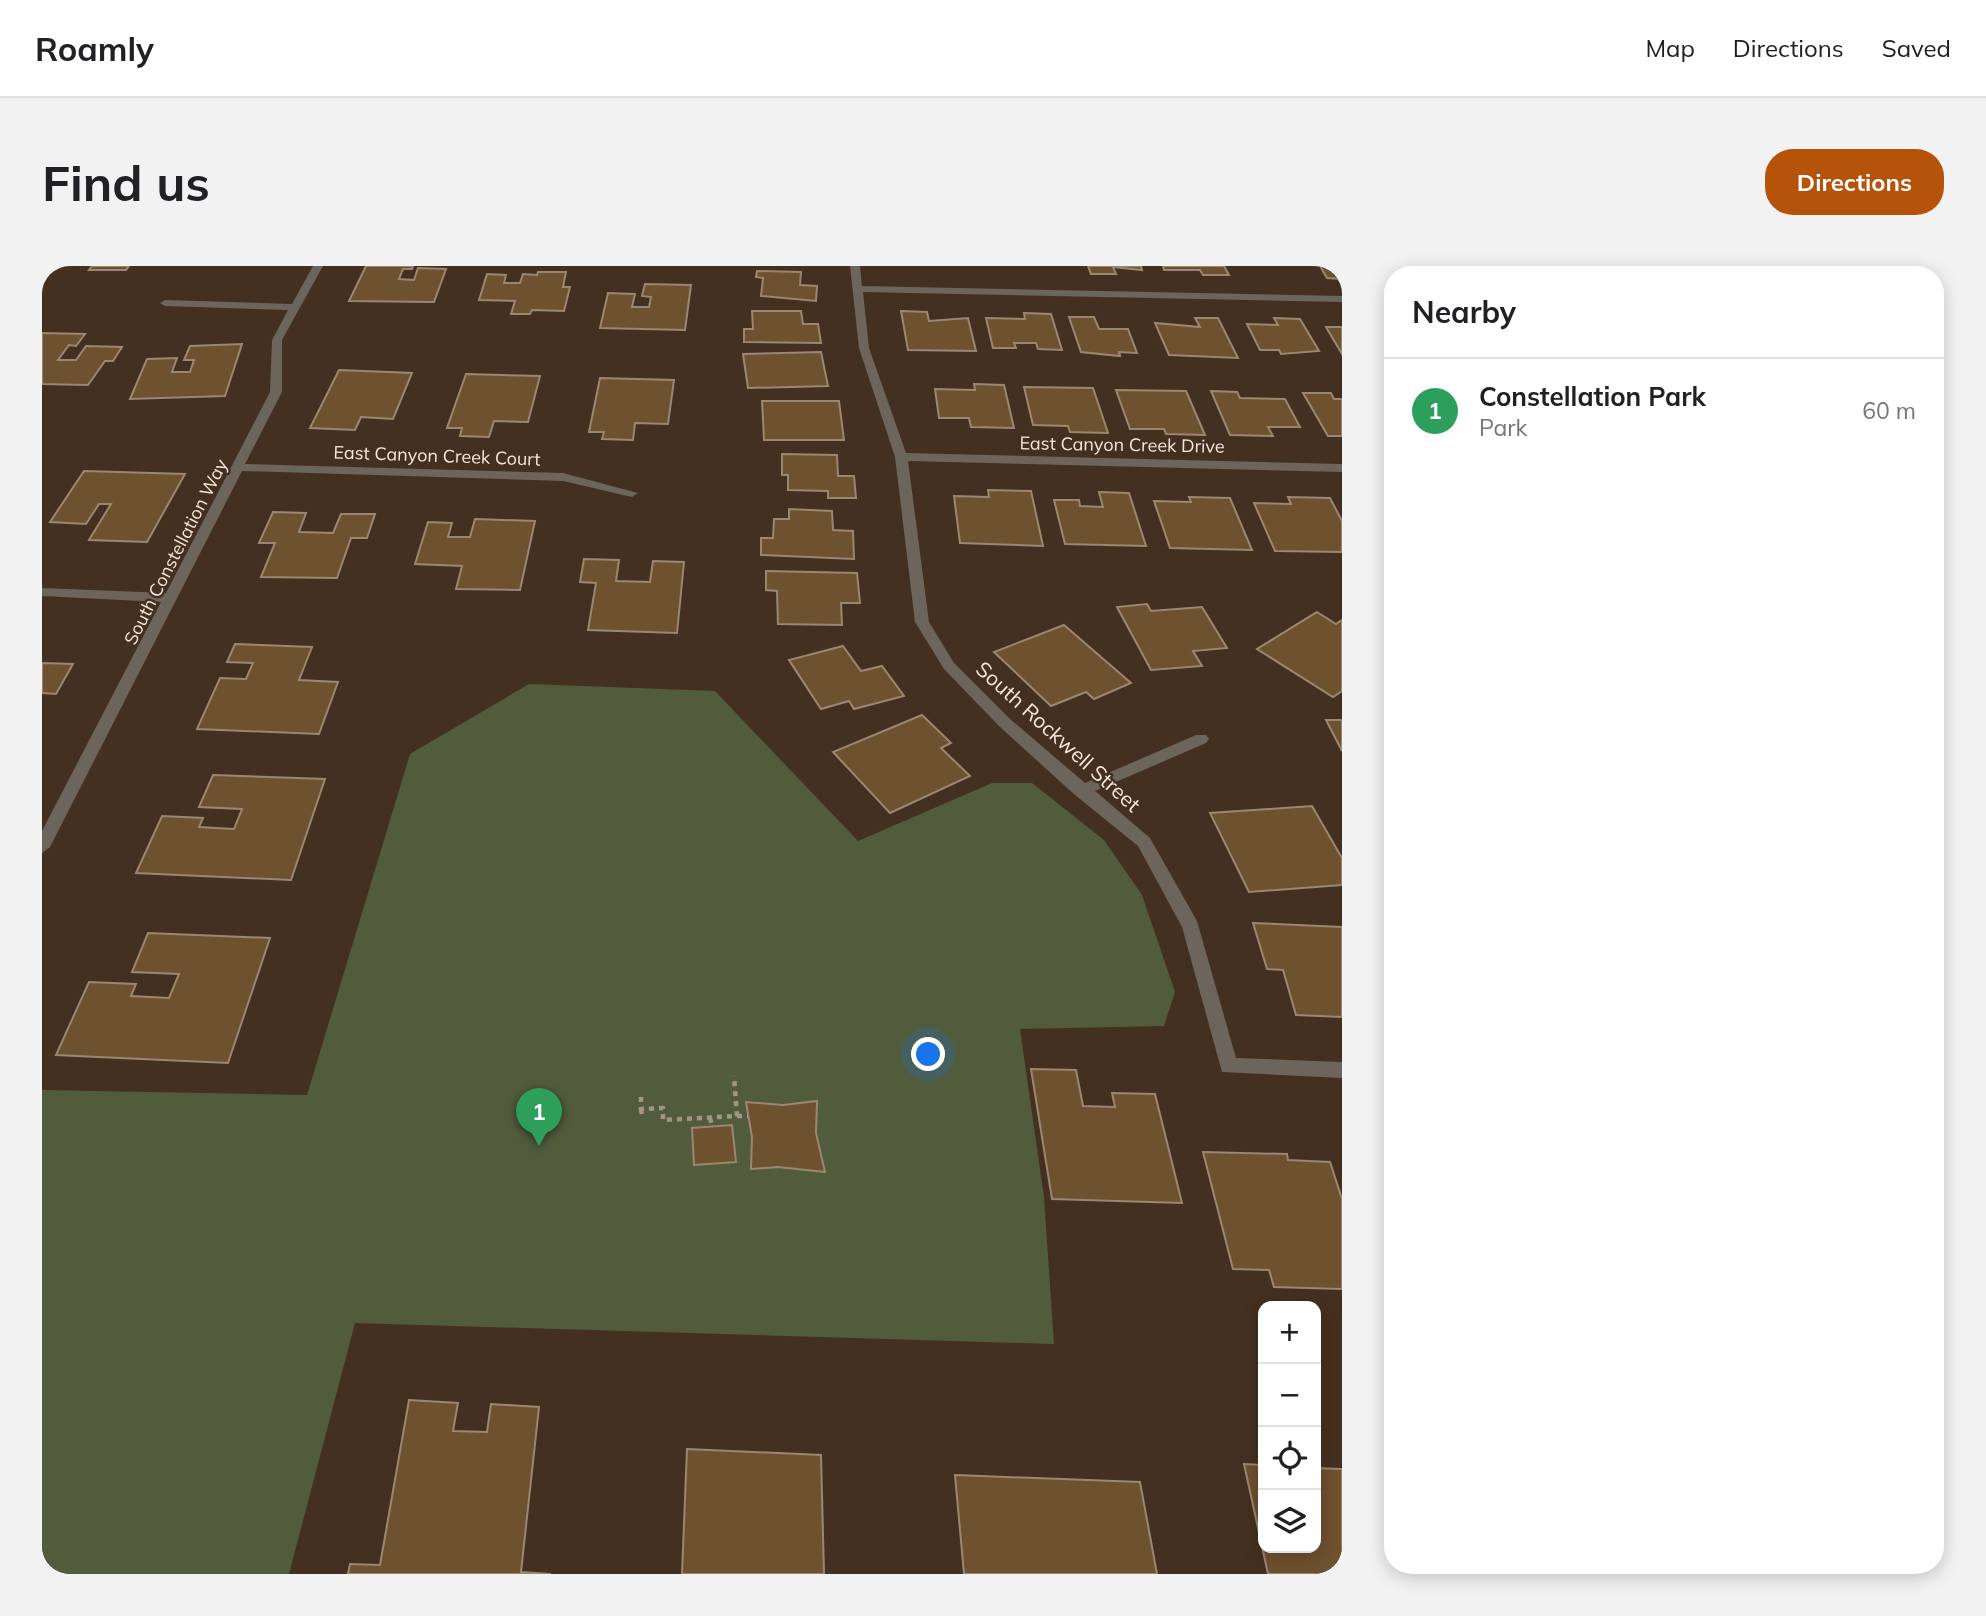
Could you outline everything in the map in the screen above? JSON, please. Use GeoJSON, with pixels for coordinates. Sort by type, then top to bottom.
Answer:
{"type":"FeatureCollection","features":[{"type":"Feature","properties":{"kind":"street","name":"South Constellation Way"},"geometry":{"type":"LineString","coordinates":[[42,847],[239,467],[275,392],[277,340],[318,266]]}},
{"type":"Feature","properties":{"kind":"street","name":"South Rockwell Street"},"geometry":{"type":"LineString","coordinates":[[855,266],[864,348],[901,457],[922,622],[949,666],[1004,722],[1081,791],[1144,842],[1191,926],[1229,1066],[1342,1070]]}},
{"type":"Feature","properties":{"kind":"street"},"geometry":{"type":"LineString","coordinates":[[856,289],[1342,299]]}},
{"type":"Feature","properties":{"kind":"street"},"geometry":{"type":"LineString","coordinates":[[164,303],[295,307]]}},
{"type":"Feature","properties":{"kind":"street","name":"East Canyon Creek Drive"},"geometry":{"type":"LineString","coordinates":[[901,457],[1342,468]]}},
{"type":"Feature","properties":{"kind":"street","name":"East Canyon Creek Court"},"geometry":{"type":"LineString","coordinates":[[239,467],[563,477],[632,493]]}},
{"type":"Feature","properties":{"kind":"street"},"geometry":{"type":"LineString","coordinates":[[42,593],[171,598]]}},
{"type":"Feature","properties":{"kind":"street"},"geometry":{"type":"LineString","coordinates":[[1081,791],[1200,739]]}},
{"type":"Feature","properties":{"kind":"path"},"geometry":{"type":"LineString","coordinates":[[734,1076],[737,1116]]}},
{"type":"Feature","properties":{"kind":"path"},"geometry":{"type":"LineString","coordinates":[[641,1097],[641,1112],[663,1108],[663,1120],[748,1116]]}},
{"type":"Feature","properties":{"kind":"path"},"geometry":{"type":"LineString","coordinates":[[710,1118],[712,1126]]}},
{"type":"Feature","properties":{"kind":"green space"},"geometry":{"type":"Polygon","coordinates":[[[529,684],[715,691],[858,841],[992,783],[1032,783],[1104,840],[1142,895],[1175,992],[1164,1026],[1020,1029],[1044,1197],[1054,1344],[355,1323],[289,1574],[42,1574],[42,1090],[307,1095],[410,754],[529,684]]]}},
{"type":"Feature","properties":{"kind":"building"},"geometry":{"type":"Polygon","coordinates":[[[92,266],[129,266],[126,270],[89,270],[92,266]]]}},
{"type":"Feature","properties":{"kind":"building"},"geometry":{"type":"Polygon","coordinates":[[[366,266],[413,266],[412,269],[403,269],[399,279],[414,280],[418,268],[446,269],[434,302],[349,301],[366,266]]]}},
{"type":"Feature","properties":{"kind":"building"},"geometry":{"type":"Polygon","coordinates":[[[1088,266],[1141,266],[1142,270],[1113,267],[1116,274],[1091,274],[1088,266]]]}},
{"type":"Feature","properties":{"kind":"building"},"geometry":{"type":"Polygon","coordinates":[[[1163,266],[1224,266],[1229,275],[1203,275],[1200,270],[1164,270],[1163,266]]]}},
{"type":"Feature","properties":{"kind":"building"},"geometry":{"type":"Polygon","coordinates":[[[1320,266],[1342,266],[1342,279],[1327,278],[1320,266]]]}},
{"type":"Feature","properties":{"kind":"building"},"geometry":{"type":"Polygon","coordinates":[[[757,271],[801,272],[800,285],[817,286],[816,301],[761,296],[763,278],[756,277],[757,271]]]}},
{"type":"Feature","properties":{"kind":"building"},"geometry":{"type":"Polygon","coordinates":[[[538,272],[566,272],[563,287],[570,287],[564,311],[532,310],[530,314],[511,314],[515,301],[479,300],[487,274],[506,275],[504,283],[520,283],[523,274],[537,275],[538,272]]]}},
{"type":"Feature","properties":{"kind":"building"},"geometry":{"type":"Polygon","coordinates":[[[645,284],[691,285],[685,330],[600,328],[608,293],[635,294],[632,307],[649,307],[651,297],[642,296],[645,284]]]}},
{"type":"Feature","properties":{"kind":"building"},"geometry":{"type":"Polygon","coordinates":[[[752,311],[801,311],[803,324],[818,324],[821,343],[744,342],[744,329],[753,329],[752,311]]]}},
{"type":"Feature","properties":{"kind":"building"},"geometry":{"type":"Polygon","coordinates":[[[901,311],[927,312],[929,321],[968,318],[976,351],[908,350],[901,311]]]}},
{"type":"Feature","properties":{"kind":"building"},"geometry":{"type":"Polygon","coordinates":[[[1024,313],[1051,314],[1062,350],[1038,349],[1036,343],[1014,343],[1016,348],[993,348],[986,318],[1025,319],[1024,313]]]}},
{"type":"Feature","properties":{"kind":"building"},"geometry":{"type":"Polygon","coordinates":[[[1069,317],[1094,317],[1099,329],[1128,329],[1137,353],[1119,352],[1120,356],[1081,352],[1069,317]]]}},
{"type":"Feature","properties":{"kind":"building"},"geometry":{"type":"Polygon","coordinates":[[[1195,318],[1218,318],[1238,358],[1169,355],[1155,323],[1200,327],[1195,318]]]}},
{"type":"Feature","properties":{"kind":"building"},"geometry":{"type":"Polygon","coordinates":[[[1274,318],[1300,319],[1319,351],[1281,354],[1279,350],[1260,350],[1247,324],[1278,325],[1274,318]]]}},
{"type":"Feature","properties":{"kind":"building"},"geometry":{"type":"Polygon","coordinates":[[[1326,327],[1342,327],[1342,354],[1326,327]]]}},
{"type":"Feature","properties":{"kind":"building"},"geometry":{"type":"Polygon","coordinates":[[[42,333],[85,334],[76,346],[69,345],[58,360],[76,360],[86,346],[122,347],[113,361],[105,361],[88,385],[42,384],[42,333]]]}},
{"type":"Feature","properties":{"kind":"building"},"geometry":{"type":"Polygon","coordinates":[[[242,344],[225,396],[130,399],[147,359],[177,358],[172,372],[190,372],[194,360],[184,360],[190,346],[242,344]]]}},
{"type":"Feature","properties":{"kind":"building"},"geometry":{"type":"Polygon","coordinates":[[[821,352],[828,386],[748,388],[743,354],[821,352]]]}},
{"type":"Feature","properties":{"kind":"building"},"geometry":{"type":"Polygon","coordinates":[[[339,370],[412,373],[393,419],[361,417],[355,430],[310,428],[339,370]]]}},
{"type":"Feature","properties":{"kind":"building"},"geometry":{"type":"Polygon","coordinates":[[[466,374],[540,376],[528,422],[494,421],[489,437],[460,436],[462,428],[447,428],[466,374]]]}},
{"type":"Feature","properties":{"kind":"building"},"geometry":{"type":"Polygon","coordinates":[[[600,378],[674,380],[668,424],[635,423],[633,440],[602,439],[604,432],[589,432],[600,378]]]}},
{"type":"Feature","properties":{"kind":"building"},"geometry":{"type":"Polygon","coordinates":[[[974,384],[1004,385],[1014,428],[971,427],[969,418],[939,418],[935,389],[975,390],[974,384]]]}},
{"type":"Feature","properties":{"kind":"building"},"geometry":{"type":"Polygon","coordinates":[[[1024,387],[1093,388],[1108,433],[1070,432],[1068,426],[1033,425],[1024,387]]]}},
{"type":"Feature","properties":{"kind":"building"},"geometry":{"type":"Polygon","coordinates":[[[1116,390],[1186,391],[1205,435],[1166,434],[1164,429],[1130,429],[1116,390]]]}},
{"type":"Feature","properties":{"kind":"building"},"geometry":{"type":"Polygon","coordinates":[[[1211,391],[1237,392],[1240,398],[1285,399],[1300,427],[1268,427],[1273,436],[1230,435],[1211,391]]]}},
{"type":"Feature","properties":{"kind":"building"},"geometry":{"type":"Polygon","coordinates":[[[1303,393],[1331,393],[1334,399],[1342,399],[1342,436],[1328,436],[1303,393]]]}},
{"type":"Feature","properties":{"kind":"building"},"geometry":{"type":"Polygon","coordinates":[[[762,401],[839,401],[844,440],[764,440],[762,401]]]}},
{"type":"Feature","properties":{"kind":"building"},"geometry":{"type":"Polygon","coordinates":[[[782,454],[837,455],[838,476],[854,476],[856,498],[828,498],[828,491],[788,490],[788,475],[782,475],[782,454]]]}},
{"type":"Feature","properties":{"kind":"building"},"geometry":{"type":"Polygon","coordinates":[[[84,471],[185,474],[147,542],[89,540],[111,504],[99,504],[86,524],[50,522],[84,471]]]}},
{"type":"Feature","properties":{"kind":"building"},"geometry":{"type":"Polygon","coordinates":[[[988,490],[1031,491],[1043,546],[960,543],[954,496],[989,497],[988,490]]]}},
{"type":"Feature","properties":{"kind":"building"},"geometry":{"type":"Polygon","coordinates":[[[1099,492],[1129,493],[1146,546],[1065,544],[1054,500],[1079,500],[1080,506],[1103,507],[1099,492]]]}},
{"type":"Feature","properties":{"kind":"building"},"geometry":{"type":"Polygon","coordinates":[[[1189,497],[1230,498],[1252,550],[1170,548],[1154,501],[1191,502],[1189,497]]]}},
{"type":"Feature","properties":{"kind":"building"},"geometry":{"type":"Polygon","coordinates":[[[1288,497],[1330,498],[1342,521],[1342,552],[1275,551],[1254,503],[1291,504],[1288,497]]]}},
{"type":"Feature","properties":{"kind":"building"},"geometry":{"type":"Polygon","coordinates":[[[789,509],[832,511],[833,530],[853,531],[854,559],[761,555],[761,538],[773,538],[774,519],[789,519],[789,509]]]}},
{"type":"Feature","properties":{"kind":"building"},"geometry":{"type":"Polygon","coordinates":[[[273,512],[306,513],[299,532],[333,533],[341,514],[375,514],[367,538],[351,538],[337,578],[261,577],[275,543],[259,543],[273,512]]]}},
{"type":"Feature","properties":{"kind":"building"},"geometry":{"type":"Polygon","coordinates":[[[475,519],[535,521],[520,590],[456,589],[462,566],[415,564],[428,522],[452,523],[448,537],[470,537],[475,519]]]}},
{"type":"Feature","properties":{"kind":"building"},"geometry":{"type":"Polygon","coordinates":[[[584,559],[619,560],[616,581],[650,582],[653,561],[684,562],[677,633],[588,630],[596,583],[580,582],[584,559]]]}},
{"type":"Feature","properties":{"kind":"building"},"geometry":{"type":"Polygon","coordinates":[[[766,571],[857,573],[860,603],[841,603],[842,625],[778,624],[777,591],[766,590],[766,571]]]}},
{"type":"Feature","properties":{"kind":"building"},"geometry":{"type":"Polygon","coordinates":[[[1147,604],[1151,611],[1202,607],[1227,648],[1193,651],[1202,666],[1151,670],[1117,607],[1147,604]]]}},
{"type":"Feature","properties":{"kind":"building"},"geometry":{"type":"Polygon","coordinates":[[[1317,612],[1336,624],[1342,620],[1342,691],[1333,697],[1257,649],[1317,612]]]}},
{"type":"Feature","properties":{"kind":"building"},"geometry":{"type":"Polygon","coordinates":[[[1064,625],[1131,683],[1094,699],[1086,692],[1051,706],[994,652],[1064,625]]]}},
{"type":"Feature","properties":{"kind":"building"},"geometry":{"type":"Polygon","coordinates":[[[235,644],[312,647],[299,680],[338,682],[319,734],[197,729],[220,678],[246,679],[253,663],[227,662],[235,644]]]}},
{"type":"Feature","properties":{"kind":"building"},"geometry":{"type":"Polygon","coordinates":[[[843,646],[861,671],[882,666],[904,696],[854,709],[849,701],[821,709],[789,660],[843,646]]]}},
{"type":"Feature","properties":{"kind":"building"},"geometry":{"type":"Polygon","coordinates":[[[42,663],[73,664],[56,694],[42,693],[42,663]]]}},
{"type":"Feature","properties":{"kind":"building"},"geometry":{"type":"Polygon","coordinates":[[[922,715],[951,743],[941,748],[970,776],[890,813],[833,752],[922,715]]]}},
{"type":"Feature","properties":{"kind":"building"},"geometry":{"type":"Polygon","coordinates":[[[1326,720],[1342,720],[1342,751],[1326,720]]]}},
{"type":"Feature","properties":{"kind":"building"},"geometry":{"type":"Polygon","coordinates":[[[213,775],[325,779],[291,880],[136,873],[162,816],[203,818],[199,827],[234,829],[242,809],[199,807],[213,775]]]}},
{"type":"Feature","properties":{"kind":"building"},"geometry":{"type":"Polygon","coordinates":[[[1312,806],[1342,858],[1342,885],[1249,892],[1210,813],[1312,806]]]}},
{"type":"Feature","properties":{"kind":"building"},"geometry":{"type":"Polygon","coordinates":[[[1253,923],[1342,927],[1342,1017],[1296,1015],[1283,970],[1267,969],[1253,923]]]}},
{"type":"Feature","properties":{"kind":"building"},"geometry":{"type":"Polygon","coordinates":[[[148,933],[270,938],[228,1063],[56,1055],[89,982],[136,984],[131,996],[169,998],[179,974],[132,972],[148,933]]]}},
{"type":"Feature","properties":{"kind":"building"},"geometry":{"type":"Polygon","coordinates":[[[1031,1069],[1076,1070],[1083,1106],[1115,1107],[1112,1093],[1155,1094],[1182,1203],[1052,1199],[1031,1069]]]}},
{"type":"Feature","properties":{"kind":"building"},"geometry":{"type":"Polygon","coordinates":[[[817,1101],[816,1133],[825,1172],[778,1167],[751,1169],[752,1137],[746,1102],[783,1105],[817,1101]]]}},
{"type":"Feature","properties":{"kind":"building"},"geometry":{"type":"Polygon","coordinates":[[[732,1125],[736,1162],[694,1165],[692,1128],[732,1125]]]}},
{"type":"Feature","properties":{"kind":"building"},"geometry":{"type":"Polygon","coordinates":[[[1203,1152],[1287,1154],[1288,1160],[1330,1162],[1342,1199],[1342,1289],[1274,1287],[1269,1270],[1233,1269],[1203,1152]]]}},
{"type":"Feature","properties":{"kind":"building"},"geometry":{"type":"Polygon","coordinates":[[[409,1400],[458,1403],[453,1431],[487,1432],[491,1404],[539,1407],[521,1572],[551,1574],[348,1574],[350,1564],[380,1565],[409,1400]]]}},
{"type":"Feature","properties":{"kind":"building"},"geometry":{"type":"Polygon","coordinates":[[[687,1449],[821,1455],[824,1574],[682,1574],[687,1449]]]}},
{"type":"Feature","properties":{"kind":"building"},"geometry":{"type":"Polygon","coordinates":[[[1244,1464],[1258,1465],[1258,1528],[1244,1464]]]}},
{"type":"Feature","properties":{"kind":"building"},"geometry":{"type":"Polygon","coordinates":[[[1321,1468],[1342,1469],[1342,1574],[1268,1574],[1263,1553],[1321,1553],[1321,1468]]]}},
{"type":"Feature","properties":{"kind":"building"},"geometry":{"type":"Polygon","coordinates":[[[955,1475],[1140,1482],[1157,1574],[964,1574],[955,1475]]]}},
{"type":"Feature","properties":{"kind":"place","name":"Constellation Park"},"geometry":{"type":"Point","coordinates":[539,1146]}}]}
